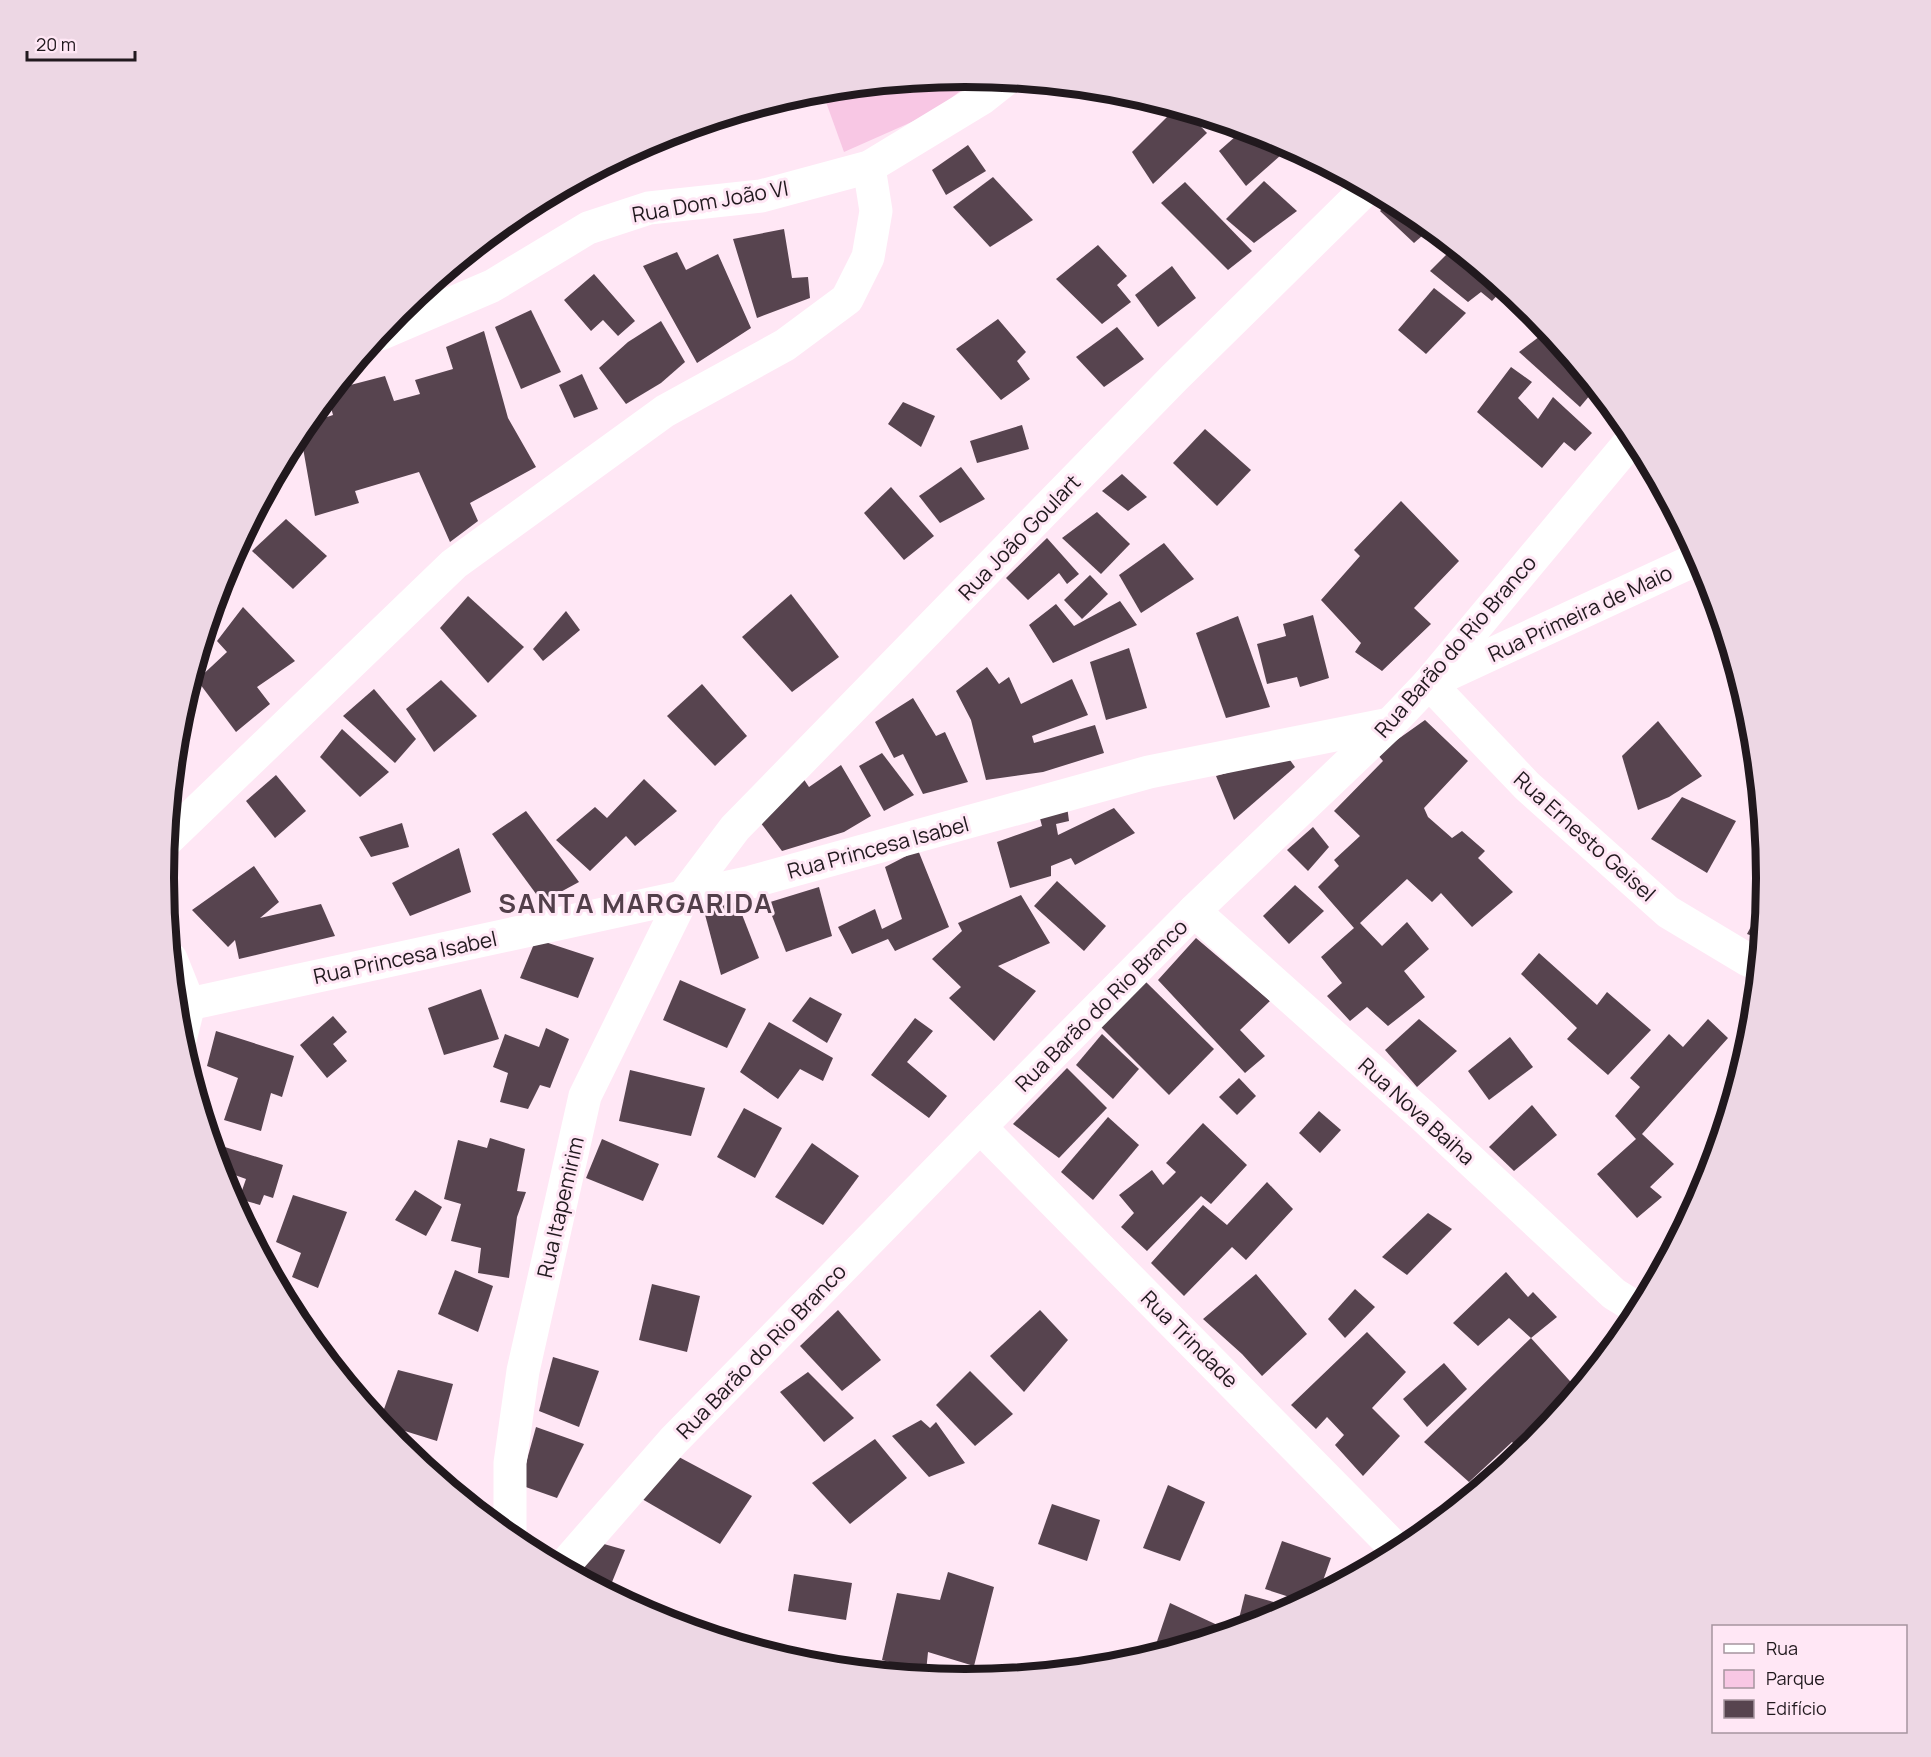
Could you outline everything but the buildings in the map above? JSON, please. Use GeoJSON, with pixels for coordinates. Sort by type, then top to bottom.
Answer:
{"type":"FeatureCollection","features":[{"type":"Feature","properties":{"kind":"street","name":"Rua Dom João VI"},"geometry":{"type":"LineString","coordinates":[[400,325],[492,286],[588,228],[649,208],[761,196],[869,167],[981,99],[995,88]]}},
{"type":"Feature","properties":{"kind":"street"},"geometry":{"type":"LineString","coordinates":[[176,832],[454,564],[665,411],[785,345],[848,299],[868,257],[876,211],[869,167]]}},
{"type":"Feature","properties":{"kind":"street","name":"Rua João Goulart"},"geometry":{"type":"LineString","coordinates":[[683,897],[743,820],[1174,378],[1362,193]]}},
{"type":"Feature","properties":{"kind":"street","name":"Rua Barão do Rio Branco"},"geometry":{"type":"LineString","coordinates":[[567,1562],[673,1441],[980,1127],[1194,911],[1390,724],[1429,683],[1628,445]]}},
{"type":"Feature","properties":{"kind":"street","name":"Rua Primeira de Maio"},"geometry":{"type":"LineString","coordinates":[[1429,683],[1691,562]]}},
{"type":"Feature","properties":{"kind":"street","name":"Rua Ernesto Geisel"},"geometry":{"type":"LineString","coordinates":[[1429,683],[1527,786],[1668,912],[1752,962]]}},
{"type":"Feature","properties":{"kind":"street","name":"Rua Princesa Isabel"},"geometry":{"type":"LineString","coordinates":[[189,1004],[751,882],[1149,772],[1390,724]]}},
{"type":"Feature","properties":{"kind":"street","name":"Rua Itapemirim"},"geometry":{"type":"LineString","coordinates":[[510,1525],[510,1463],[523,1371],[585,1096],[683,897]]}},
{"type":"Feature","properties":{"kind":"street","name":"Rua Nova Baiha"},"geometry":{"type":"LineString","coordinates":[[1194,911],[1423,1116],[1614,1294],[1632,1305]]}},
{"type":"Feature","properties":{"kind":"street"},"geometry":{"type":"LineString","coordinates":[[182,985],[189,1004],[186,1015]]}},
{"type":"Feature","properties":{"kind":"street","name":"Rua Trindade"},"geometry":{"type":"LineString","coordinates":[[980,1127],[1392,1545]]}},
{"type":"Feature","properties":{"kind":"green space"},"geometry":{"type":"Polygon","coordinates":[[[965,87],[932,113],[844,152],[825,100],[914,89],[965,87]]]}},
{"type":"Feature","properties":{"kind":"district","name":"SANTA MARGARIDA"},"geometry":{"type":"Point","coordinates":[636,902]}}]}
